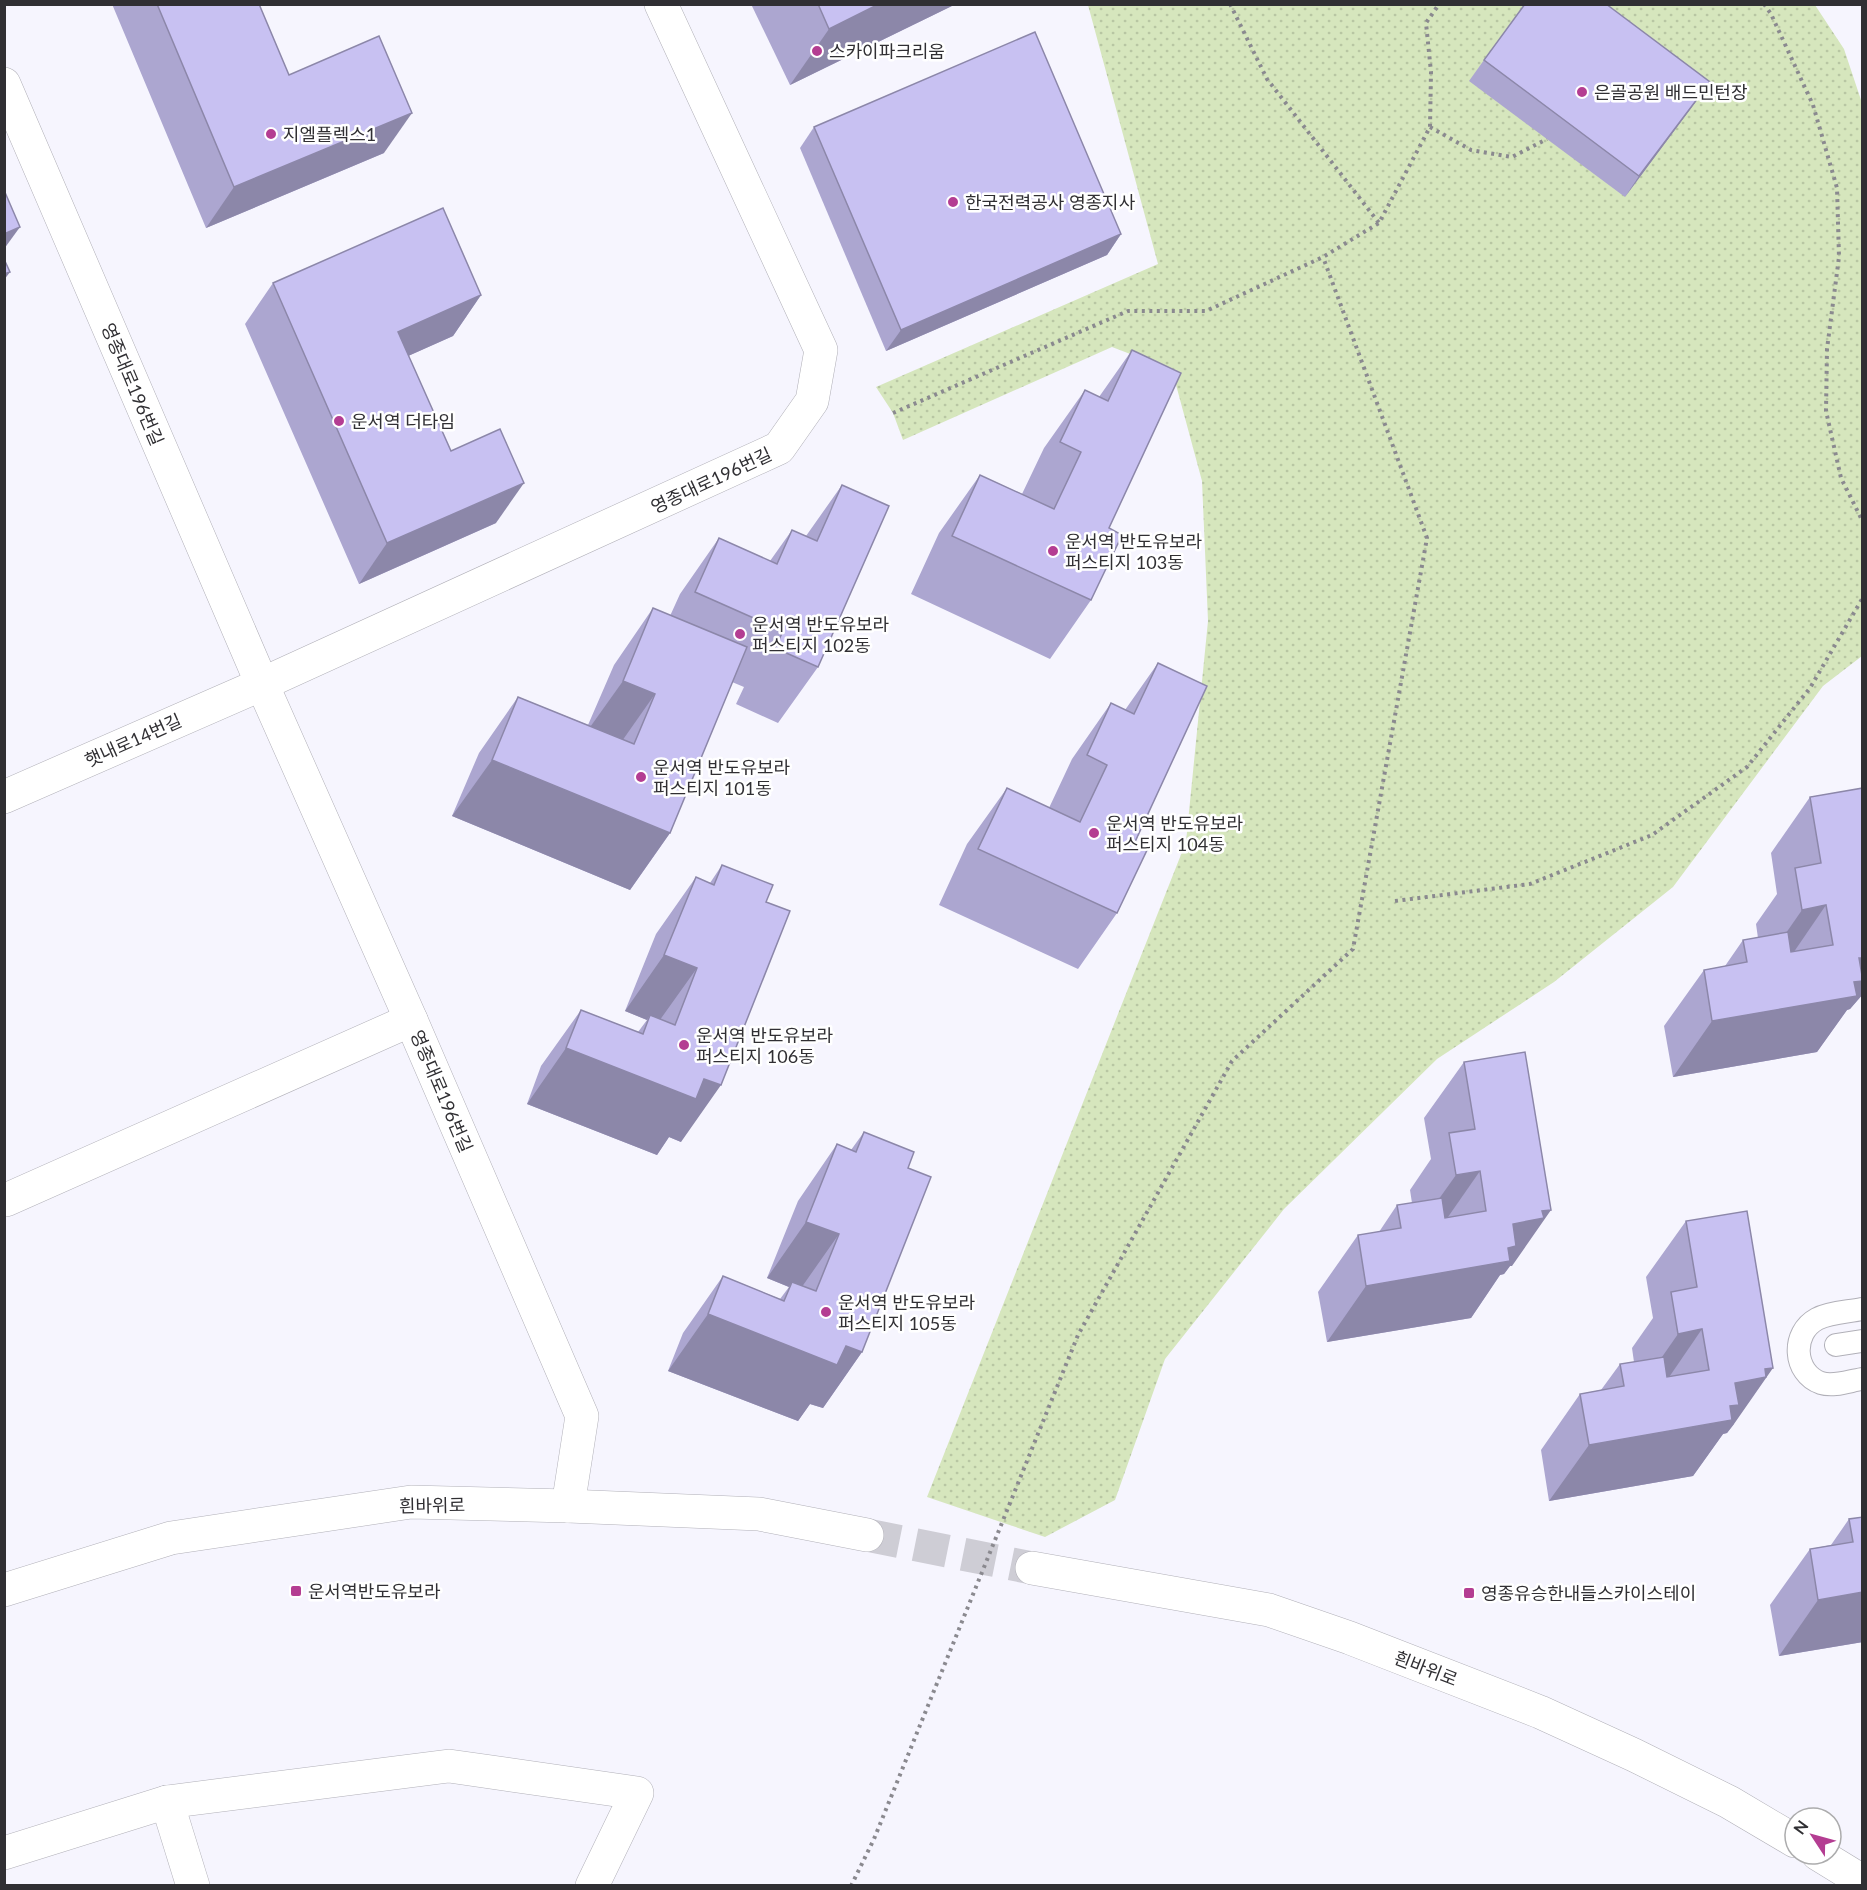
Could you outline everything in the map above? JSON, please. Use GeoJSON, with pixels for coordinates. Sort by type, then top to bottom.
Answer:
{"type":"FeatureCollection","features":[{"type":"Feature","properties":{"kind":"street","name":"영종대로196번길"},"geometry":{"type":"LineString","coordinates":[[262,684],[779,448],[812,400],[821,350],[661,4]]}},
{"type":"Feature","properties":{"kind":"street","name":"영종대로196번길"},"geometry":{"type":"LineString","coordinates":[[4,84],[262,684],[411,1020],[582,1416],[568,1506]]}},
{"type":"Feature","properties":{"kind":"street","name":"햇내로14번길"},"geometry":{"type":"LineString","coordinates":[[4,797],[262,684]]}},
{"type":"Feature","properties":{"kind":"street"},"geometry":{"type":"LineString","coordinates":[[4,1198],[6,1200],[411,1020]]}},
{"type":"Feature","properties":{"kind":"street","name":"흰바위로"},"geometry":{"type":"LineString","coordinates":[[4,1590],[171,1538],[411,1503],[568,1506],[759,1514],[867,1535]]}},
{"type":"Feature","properties":{"kind":"street","name":"흰바위로"},"geometry":{"type":"LineString","coordinates":[[1032,1568],[1269,1610],[1350,1638],[1540,1712],[1729,1802],[1783,1833]]}},
{"type":"Feature","properties":{"kind":"street"},"geometry":{"type":"LineString","coordinates":[[4,1853],[167,1802],[449,1766],[637,1794],[592,1886]]}},
{"type":"Feature","properties":{"kind":"street"},"geometry":{"type":"LineString","coordinates":[[167,1802],[193,1886]]}},
{"type":"Feature","properties":{"kind":"street"},"geometry":{"type":"LineString","coordinates":[[1838,1866],[1863,1881]]}},
{"type":"Feature","properties":{"kind":"lane"},"geometry":{"type":"LineString","coordinates":[[1863,1309],[1816,1319],[1801,1336],[1798,1347],[1803,1368],[1811,1377],[1820,1382],[1832,1385],[1863,1378]]}},
{"type":"Feature","properties":{"kind":"lane"},"geometry":{"type":"LineString","coordinates":[[1836,1345],[1863,1341]]}},
{"type":"Feature","properties":{"kind":"path"},"geometry":{"type":"LineString","coordinates":[[1230,4],[1267,79],[1379,223]]}},
{"type":"Feature","properties":{"kind":"path"},"geometry":{"type":"LineString","coordinates":[[893,413],[1128,311],[1206,311],[1323,257],[1379,223],[1430,127],[1431,72],[1426,23],[1438,4]]}},
{"type":"Feature","properties":{"kind":"path"},"geometry":{"type":"LineString","coordinates":[[1764,4],[1771,14],[1813,105],[1837,188],[1839,257],[1827,349],[1826,411],[1841,478],[1863,520]]}},
{"type":"Feature","properties":{"kind":"path"},"geometry":{"type":"LineString","coordinates":[[1430,127],[1471,150],[1512,157],[1547,139]]}},
{"type":"Feature","properties":{"kind":"path"},"geometry":{"type":"LineString","coordinates":[[851,1886],[874,1839],[1078,1335],[1232,1061],[1353,949],[1427,538],[1323,257]]}},
{"type":"Feature","properties":{"kind":"path"},"geometry":{"type":"LineString","coordinates":[[1395,901],[1530,884],[1652,835],[1747,767],[1810,688],[1863,599]]}},
{"type":"Feature","properties":{"kind":"green space"},"geometry":{"type":"Polygon","coordinates":[[[1088,5],[1815,5],[1844,49],[1862,103],[1862,656],[1823,686],[1673,887],[1554,982],[1437,1059],[1284,1209],[1165,1359],[1115,1500],[1045,1537],[927,1497],[1186,842],[1208,621],[1202,481],[1172,370],[1112,347],[903,440],[893,413],[876,387],[1158,264],[1088,5]]]}},
{"type":"Feature","properties":{"kind":"building"},"geometry":{"type":"Polygon","coordinates":[[[157,4],[259,4],[289,75],[379,36],[412,113],[234,187],[157,4]]]}},
{"type":"Feature","properties":{"kind":"building"},"geometry":{"type":"Polygon","coordinates":[[[818,4],[879,4],[829,29],[818,4]]]}},
{"type":"Feature","properties":{"kind":"building","name":"은골공원 배드민턴장"},"geometry":{"type":"Polygon","coordinates":[[[1525,4],[1606,4],[1710,82],[1639,176],[1484,60],[1525,4]]]}},
{"type":"Feature","properties":{"kind":"building","name":"한국전력공사 영종지사"},"geometry":{"type":"Polygon","coordinates":[[[1035,32],[1121,234],[901,330],[814,127],[1035,32]]]}},
{"type":"Feature","properties":{"kind":"building"},"geometry":{"type":"Polygon","coordinates":[[[4,190],[20,227],[4,234],[4,190]]]}},
{"type":"Feature","properties":{"kind":"building"},"geometry":{"type":"Polygon","coordinates":[[[443,208],[481,295],[398,332],[451,451],[500,429],[524,483],[387,543],[273,283],[443,208]]]}},
{"type":"Feature","properties":{"kind":"building"},"geometry":{"type":"Polygon","coordinates":[[[4,259],[10,272],[4,274],[4,259]]]}},
{"type":"Feature","properties":{"kind":"building"},"geometry":{"type":"Polygon","coordinates":[[[1132,350],[1181,373],[1109,528],[1122,535],[1091,600],[952,536],[980,475],[1054,509],[1081,452],[1060,442],[1085,390],[1108,401],[1132,350]]]}},
{"type":"Feature","properties":{"kind":"building"},"geometry":{"type":"Polygon","coordinates":[[[842,485],[889,506],[818,667],[775,648],[783,631],[695,592],[719,538],[777,564],[792,530],[817,541],[842,485]]]}},
{"type":"Feature","properties":{"kind":"building"},"geometry":{"type":"Polygon","coordinates":[[[653,608],[747,647],[670,833],[492,760],[518,697],[634,744],[655,694],[623,681],[653,608]]]}},
{"type":"Feature","properties":{"kind":"building"},"geometry":{"type":"Polygon","coordinates":[[[1158,663],[1207,686],[1135,842],[1148,848],[1117,913],[978,849],[1007,788],[1080,822],[1107,765],[1087,755],[1111,703],[1134,714],[1158,663]]]}},
{"type":"Feature","properties":{"kind":"building"},"geometry":{"type":"Polygon","coordinates":[[[1863,788],[1863,958],[1859,958],[1863,981],[1854,982],[1857,996],[1712,1021],[1704,970],[1747,962],[1743,940],[1788,932],[1791,952],[1833,945],[1826,905],[1802,910],[1795,868],[1821,863],[1810,797],[1863,788]]]}},
{"type":"Feature","properties":{"kind":"building"},"geometry":{"type":"Polygon","coordinates":[[[722,865],[773,885],[766,902],[790,911],[721,1085],[704,1079],[696,1099],[566,1048],[581,1010],[643,1034],[650,1015],[675,1025],[697,968],[664,955],[696,877],[714,885],[722,865]]]}},
{"type":"Feature","properties":{"kind":"building"},"geometry":{"type":"Polygon","coordinates":[[[1525,1052],[1551,1210],[1542,1211],[1544,1218],[1513,1224],[1516,1246],[1508,1248],[1510,1261],[1366,1286],[1358,1235],[1401,1228],[1397,1205],[1442,1198],[1445,1218],[1486,1211],[1480,1171],[1456,1175],[1449,1133],[1475,1129],[1464,1062],[1525,1052]]]}},
{"type":"Feature","properties":{"kind":"building"},"geometry":{"type":"Polygon","coordinates":[[[864,1132],[914,1152],[908,1168],[931,1177],[862,1352],[846,1346],[837,1365],[708,1314],[723,1276],[784,1301],[792,1282],[816,1291],[839,1234],[806,1222],[837,1144],[856,1152],[864,1132]]]}},
{"type":"Feature","properties":{"kind":"building"},"geometry":{"type":"Polygon","coordinates":[[[1747,1211],[1773,1368],[1765,1369],[1766,1377],[1735,1383],[1739,1405],[1730,1406],[1732,1420],[1589,1445],[1580,1394],[1624,1386],[1620,1364],[1664,1357],[1667,1377],[1709,1370],[1702,1329],[1678,1334],[1671,1292],[1697,1287],[1686,1221],[1747,1211]]]}},
{"type":"Feature","properties":{"kind":"building"},"geometry":{"type":"Polygon","coordinates":[[[1863,1517],[1863,1592],[1818,1600],[1810,1549],[1853,1542],[1849,1519],[1863,1517]]]}},
{"type":"Feature","properties":{"kind":"tunnel"},"geometry":{"type":"LineString","coordinates":[[867,1535],[1032,1568]]}},
{"type":"Feature","properties":{"kind":"place","name":"스카이파크리움"},"geometry":{"type":"Point","coordinates":[817,51]}},
{"type":"Feature","properties":{"kind":"place","name":"은골공원 배드민턴장"},"geometry":{"type":"Point","coordinates":[1582,92]}},
{"type":"Feature","properties":{"kind":"place","name":"지엘플렉스1"},"geometry":{"type":"Point","coordinates":[271,134]}},
{"type":"Feature","properties":{"kind":"place","name":"한국전력공사 영종지사"},"geometry":{"type":"Point","coordinates":[953,202]}},
{"type":"Feature","properties":{"kind":"place","name":"운서역 더타임"},"geometry":{"type":"Point","coordinates":[339,421]}},
{"type":"Feature","properties":{"kind":"place","name":"운서역 반도유보라 퍼스티지 103동"},"geometry":{"type":"Point","coordinates":[1053,551]}},
{"type":"Feature","properties":{"kind":"place","name":"운서역 반도유보라 퍼스티지 102동"},"geometry":{"type":"Point","coordinates":[740,634]}},
{"type":"Feature","properties":{"kind":"place","name":"운서역 반도유보라 퍼스티지 101동"},"geometry":{"type":"Point","coordinates":[641,777]}},
{"type":"Feature","properties":{"kind":"place","name":"운서역 반도유보라 퍼스티지 104동"},"geometry":{"type":"Point","coordinates":[1094,833]}},
{"type":"Feature","properties":{"kind":"place","name":"운서역 반도유보라 퍼스티지 106동"},"geometry":{"type":"Point","coordinates":[684,1045]}},
{"type":"Feature","properties":{"kind":"place","name":"운서역 반도유보라 퍼스티지 105동"},"geometry":{"type":"Point","coordinates":[826,1312]}},
{"type":"Feature","properties":{"kind":"place","name":"운서역반도유보라"},"geometry":{"type":"Point","coordinates":[296,1591]}},
{"type":"Feature","properties":{"kind":"place","name":"영종유승한내들스카이스테이"},"geometry":{"type":"Point","coordinates":[1469,1593]}}]}
